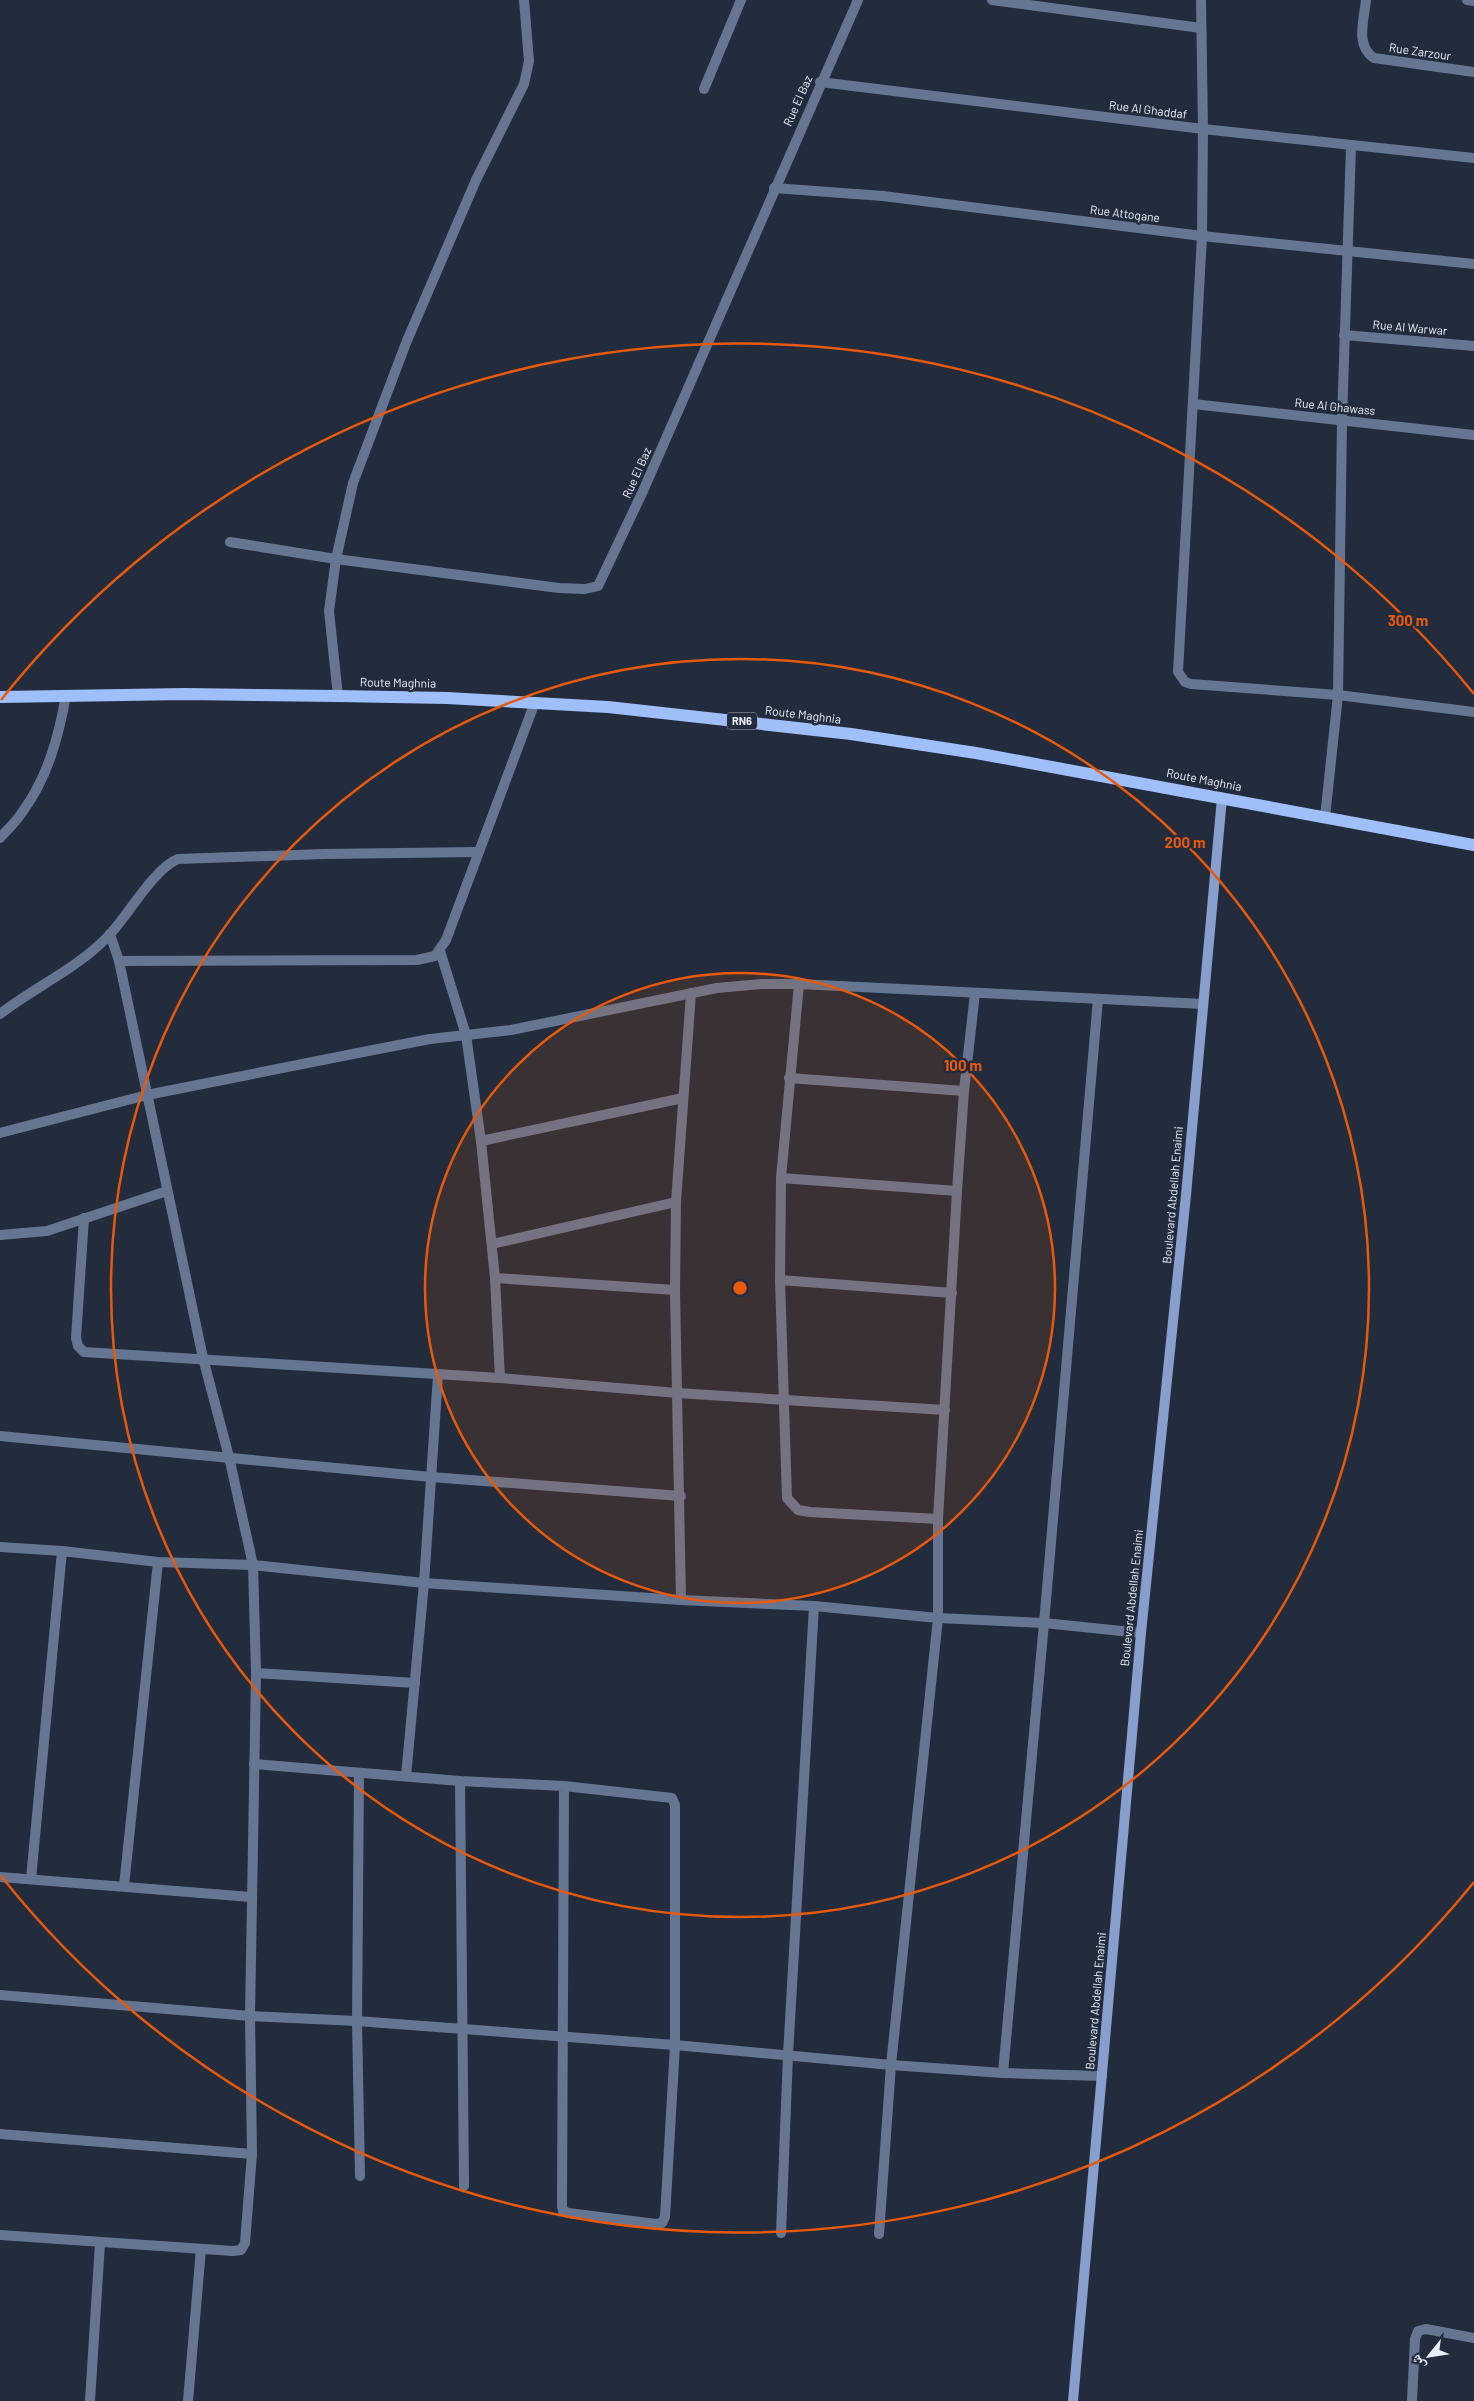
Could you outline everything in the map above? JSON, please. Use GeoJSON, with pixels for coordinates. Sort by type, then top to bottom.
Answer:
{"type":"FeatureCollection","features":[{"type":"Feature","properties":{"kind":"main road","name":"Route Maghnia"},"geometry":{"type":"LineString","coordinates":[[0,697],[66,694],[338,696],[535,702],[618,708],[851,734],[976,752],[1474,845]]}},
{"type":"Feature","properties":{"kind":"street"},"geometry":{"type":"LineString","coordinates":[[338,696],[329,611],[336,559],[353,483],[406,343],[476,180],[524,84],[529,61],[524,0]]}},
{"type":"Feature","properties":{"kind":"street"},"geometry":{"type":"LineString","coordinates":[[704,89],[741,0]]}},
{"type":"Feature","properties":{"kind":"street","name":"Rue El Baz"},"geometry":{"type":"LineString","coordinates":[[336,559],[559,588],[585,590],[598,586],[642,491],[820,82],[858,0]]}},
{"type":"Feature","properties":{"kind":"street"},"geometry":{"type":"LineString","coordinates":[[992,0],[1201,28]]}},
{"type":"Feature","properties":{"kind":"street"},"geometry":{"type":"LineString","coordinates":[[1202,0],[1204,129],[1202,236],[1177,665],[1180,678],[1191,684],[1338,695],[1474,712]]}},
{"type":"Feature","properties":{"kind":"street","name":"Rue Zarzour"},"geometry":{"type":"LineString","coordinates":[[1366,0],[1362,39],[1364,50],[1374,58],[1474,72]]}},
{"type":"Feature","properties":{"kind":"street"},"geometry":{"type":"LineString","coordinates":[[1466,0],[1474,1]]}},
{"type":"Feature","properties":{"kind":"street","name":"Rue Al Ghaddaf"},"geometry":{"type":"LineString","coordinates":[[820,82],[1204,129],[1474,158]]}},
{"type":"Feature","properties":{"kind":"street"},"geometry":{"type":"LineString","coordinates":[[1325,817],[1338,695],[1344,335],[1351,146]]}},
{"type":"Feature","properties":{"kind":"street","name":"Rue Attoqane"},"geometry":{"type":"LineString","coordinates":[[774,188],[883,196],[1202,236],[1474,264]]}},
{"type":"Feature","properties":{"kind":"street","name":"Rue Al Warwar"},"geometry":{"type":"LineString","coordinates":[[1344,335],[1474,346]]}},
{"type":"Feature","properties":{"kind":"street","name":"Rue Al Ghawass"},"geometry":{"type":"LineString","coordinates":[[1193,404],[1474,435]]}},
{"type":"Feature","properties":{"kind":"street"},"geometry":{"type":"LineString","coordinates":[[230,542],[336,559]]}},
{"type":"Feature","properties":{"kind":"street"},"geometry":{"type":"LineString","coordinates":[[0,838],[24,811],[45,772],[59,733],[66,694]]}},
{"type":"Feature","properties":{"kind":"street"},"geometry":{"type":"LineString","coordinates":[[119,961],[429,959],[440,951],[446,940],[477,852],[535,702]]}},
{"type":"Feature","properties":{"kind":"street","name":"Boulevard Abdellah Enaimi"},"geometry":{"type":"LineString","coordinates":[[1073,2401],[1141,1633],[1186,1195],[1222,798]]}},
{"type":"Feature","properties":{"kind":"street"},"geometry":{"type":"LineString","coordinates":[[0,1014],[77,962],[110,934],[162,868],[170,862],[187,857],[477,852]]}},
{"type":"Feature","properties":{"kind":"street"},"geometry":{"type":"LineString","coordinates":[[0,2235],[201,2250],[241,2250],[245,2243],[252,2154],[250,2016],[256,1672],[253,1565],[229,1457],[203,1358],[119,961],[110,934]]}},
{"type":"Feature","properties":{"kind":"street"},"geometry":{"type":"LineString","coordinates":[[440,951],[466,1035],[482,1141],[495,1278],[500,1378]]}},
{"type":"Feature","properties":{"kind":"street"},"geometry":{"type":"LineString","coordinates":[[0,1133],[147,1096],[373,1050],[466,1035],[511,1030],[691,993],[761,984],[799,984],[1203,1004]]}},
{"type":"Feature","properties":{"kind":"street"},"geometry":{"type":"LineString","coordinates":[[799,984],[781,1178],[780,1280],[787,1498],[798,1510],[810,1512],[938,1519]]}},
{"type":"Feature","properties":{"kind":"street"},"geometry":{"type":"LineString","coordinates":[[681,1600],[681,1496],[675,1290],[676,1202],[691,993]]}},
{"type":"Feature","properties":{"kind":"street"},"geometry":{"type":"LineString","coordinates":[[879,2234],[891,2065],[938,1618],[938,1519],[957,1191],[964,1091],[975,993]]}},
{"type":"Feature","properties":{"kind":"street"},"geometry":{"type":"LineString","coordinates":[[1003,2073],[1098,999]]}},
{"type":"Feature","properties":{"kind":"street"},"geometry":{"type":"LineString","coordinates":[[789,1078],[964,1091]]}},
{"type":"Feature","properties":{"kind":"street"},"geometry":{"type":"LineString","coordinates":[[482,1141],[683,1098]]}},
{"type":"Feature","properties":{"kind":"street"},"geometry":{"type":"LineString","coordinates":[[781,1178],[957,1191]]}},
{"type":"Feature","properties":{"kind":"street"},"geometry":{"type":"LineString","coordinates":[[0,1235],[46,1231],[167,1191]]}},
{"type":"Feature","properties":{"kind":"street"},"geometry":{"type":"LineString","coordinates":[[492,1244],[676,1202]]}},
{"type":"Feature","properties":{"kind":"street"},"geometry":{"type":"LineString","coordinates":[[84,1218],[76,1338],[80,1350],[500,1378],[677,1393],[945,1410]]}},
{"type":"Feature","properties":{"kind":"street"},"geometry":{"type":"LineString","coordinates":[[495,1278],[675,1290]]}},
{"type":"Feature","properties":{"kind":"street"},"geometry":{"type":"LineString","coordinates":[[780,1280],[952,1293]]}},
{"type":"Feature","properties":{"kind":"street"},"geometry":{"type":"LineString","coordinates":[[406,1776],[424,1583],[438,1374]]}},
{"type":"Feature","properties":{"kind":"street"},"geometry":{"type":"LineString","coordinates":[[0,1436],[431,1477],[681,1496]]}},
{"type":"Feature","properties":{"kind":"street"},"geometry":{"type":"LineString","coordinates":[[0,1548],[62,1551],[158,1562],[253,1565],[424,1583],[681,1600],[814,1606],[938,1618],[1044,1623],[1141,1633]]}},
{"type":"Feature","properties":{"kind":"street"},"geometry":{"type":"LineString","coordinates":[[31,1879],[62,1551]]}},
{"type":"Feature","properties":{"kind":"street"},"geometry":{"type":"LineString","coordinates":[[124,1886],[158,1562]]}},
{"type":"Feature","properties":{"kind":"street"},"geometry":{"type":"LineString","coordinates":[[781,2233],[788,2055],[814,1606]]}},
{"type":"Feature","properties":{"kind":"street"},"geometry":{"type":"LineString","coordinates":[[256,1672],[415,1683]]}},
{"type":"Feature","properties":{"kind":"street"},"geometry":{"type":"LineString","coordinates":[[254,1764],[359,1774],[564,1786],[672,1798],[675,1805],[675,2045],[665,2217],[662,2223],[656,2224],[564,2211],[564,1786]]}},
{"type":"Feature","properties":{"kind":"street"},"geometry":{"type":"LineString","coordinates":[[359,1774],[357,2021],[360,2176]]}},
{"type":"Feature","properties":{"kind":"street"},"geometry":{"type":"LineString","coordinates":[[460,1781],[464,2186]]}},
{"type":"Feature","properties":{"kind":"street"},"geometry":{"type":"LineString","coordinates":[[0,1878],[251,1897]]}},
{"type":"Feature","properties":{"kind":"street"},"geometry":{"type":"LineString","coordinates":[[0,1996],[250,2016],[462,2028],[891,2065],[1003,2073],[1102,2076]]}},
{"type":"Feature","properties":{"kind":"street"},"geometry":{"type":"LineString","coordinates":[[0,2134],[252,2154]]}},
{"type":"Feature","properties":{"kind":"street"},"geometry":{"type":"LineString","coordinates":[[90,2401],[100,2243]]}},
{"type":"Feature","properties":{"kind":"street"},"geometry":{"type":"LineString","coordinates":[[188,2401],[201,2250]]}},
{"type":"Feature","properties":{"kind":"street"},"geometry":{"type":"LineString","coordinates":[[1412,2401],[1415,2339],[1418,2330],[1426,2329],[1474,2338]]}}]}
